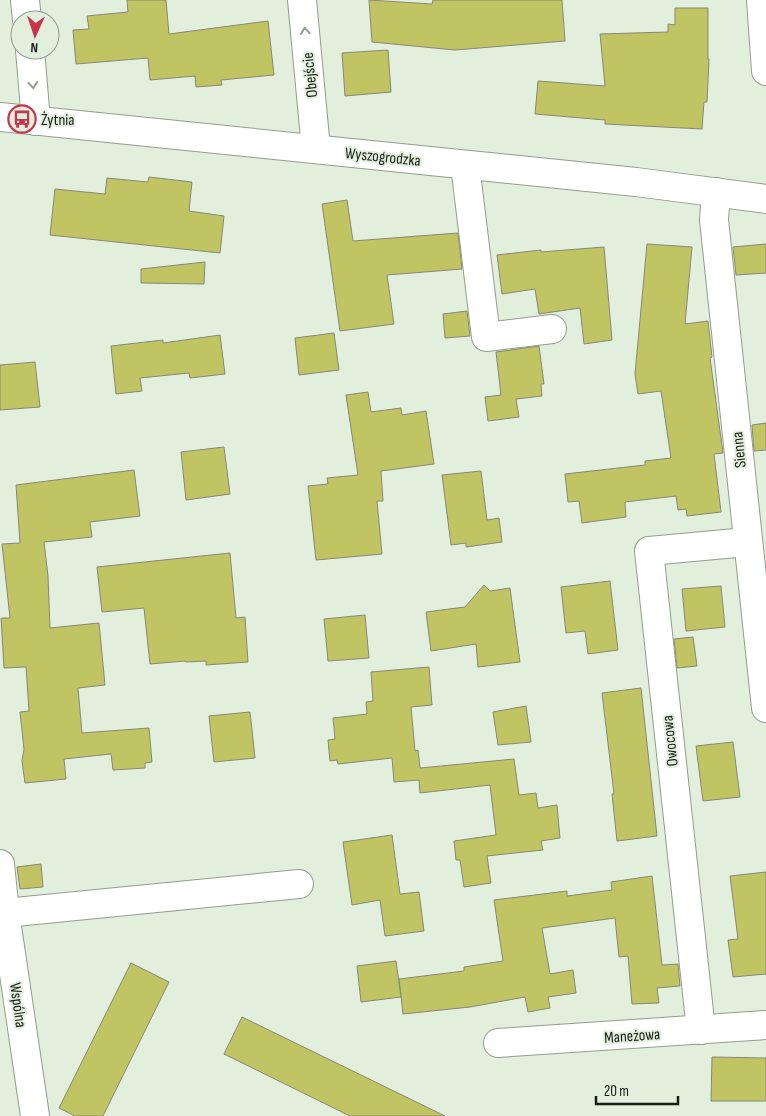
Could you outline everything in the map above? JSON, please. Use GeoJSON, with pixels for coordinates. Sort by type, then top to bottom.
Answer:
{"type":"FeatureCollection","features":[{"type":"Feature","properties":{"kind":"street","name":"Obejście"},"geometry":{"type":"LineString","coordinates":[[302,0],[316,149]]}},
{"type":"Feature","properties":{"kind":"street"},"geometry":{"type":"LineString","coordinates":[[762,0],[766,71]]}},
{"type":"Feature","properties":{"kind":"street"},"geometry":{"type":"LineString","coordinates":[[31,60],[36,121]]}},
{"type":"Feature","properties":{"kind":"street","name":"Wyszogrodzka"},"geometry":{"type":"LineString","coordinates":[[0,117],[636,182],[766,199]]}},
{"type":"Feature","properties":{"kind":"street"},"geometry":{"type":"LineString","coordinates":[[465,165],[486,337],[552,328]]}},
{"type":"Feature","properties":{"kind":"street","name":"Sienna"},"geometry":{"type":"LineString","coordinates":[[716,192],[714,220],[766,708]]}},
{"type":"Feature","properties":{"kind":"street","name":"Owocowa"},"geometry":{"type":"LineString","coordinates":[[701,1030],[649,551],[747,542]]}},
{"type":"Feature","properties":{"kind":"street","name":"Wspólna"},"geometry":{"type":"LineString","coordinates":[[0,864],[5,913],[35,1116]]}},
{"type":"Feature","properties":{"kind":"street"},"geometry":{"type":"LineString","coordinates":[[5,913],[299,884]]}},
{"type":"Feature","properties":{"kind":"street","name":"Maneżowa"},"geometry":{"type":"LineString","coordinates":[[498,1043],[766,1025]]}},
{"type":"Feature","properties":{"kind":"building"},"geometry":{"type":"Polygon","coordinates":[[[127,0],[166,0],[169,34],[268,21],[274,75],[221,80],[222,85],[196,87],[195,76],[150,80],[148,58],[76,64],[73,30],[89,29],[87,16],[128,12],[127,0]]]}},
{"type":"Feature","properties":{"kind":"building"},"geometry":{"type":"Polygon","coordinates":[[[369,0],[432,4],[433,0],[562,0],[565,41],[455,50],[372,42],[369,0]]]}},
{"type":"Feature","properties":{"kind":"building"},"geometry":{"type":"Polygon","coordinates":[[[675,8],[708,8],[709,59],[707,102],[704,102],[702,129],[605,124],[605,120],[535,114],[538,81],[605,86],[600,34],[668,32],[668,24],[675,25],[675,8]]]}},
{"type":"Feature","properties":{"kind":"building"},"geometry":{"type":"Polygon","coordinates":[[[388,50],[391,92],[345,96],[342,53],[388,50]]]}},
{"type":"Feature","properties":{"kind":"building"},"geometry":{"type":"Polygon","coordinates":[[[149,177],[192,182],[189,211],[224,216],[220,253],[50,235],[55,189],[105,194],[107,178],[148,182],[149,177]]]}},
{"type":"Feature","properties":{"kind":"building"},"geometry":{"type":"Polygon","coordinates":[[[347,200],[353,241],[458,233],[462,269],[387,275],[394,324],[340,331],[322,204],[347,200]]]}},
{"type":"Feature","properties":{"kind":"building"},"geometry":{"type":"Polygon","coordinates":[[[647,244],[692,247],[685,324],[708,321],[712,357],[710,358],[723,453],[714,454],[721,512],[687,516],[686,509],[678,510],[676,496],[625,502],[626,517],[582,523],[579,501],[568,502],[565,474],[645,465],[645,461],[671,458],[661,391],[638,394],[635,374],[647,244]]]}},
{"type":"Feature","properties":{"kind":"building"},"geometry":{"type":"Polygon","coordinates":[[[766,244],[766,273],[736,275],[733,247],[766,244]]]}},
{"type":"Feature","properties":{"kind":"building"},"geometry":{"type":"Polygon","coordinates":[[[604,247],[612,340],[584,344],[580,308],[539,314],[535,289],[502,294],[497,255],[541,250],[541,252],[604,247]]]}},
{"type":"Feature","properties":{"kind":"building"},"geometry":{"type":"Polygon","coordinates":[[[205,262],[204,284],[141,283],[141,269],[205,262]]]}},
{"type":"Feature","properties":{"kind":"building"},"geometry":{"type":"Polygon","coordinates":[[[467,311],[470,336],[445,338],[443,314],[467,311]]]}},
{"type":"Feature","properties":{"kind":"building"},"geometry":{"type":"Polygon","coordinates":[[[334,333],[339,370],[299,375],[295,338],[334,333]]]}},
{"type":"Feature","properties":{"kind":"building"},"geometry":{"type":"Polygon","coordinates":[[[220,335],[225,374],[190,378],[189,373],[140,378],[142,391],[116,394],[111,346],[163,340],[163,343],[220,335]]]}},
{"type":"Feature","properties":{"kind":"building"},"geometry":{"type":"Polygon","coordinates":[[[539,346],[544,384],[541,384],[542,396],[516,399],[519,417],[488,421],[485,397],[501,395],[496,352],[539,346]]]}},
{"type":"Feature","properties":{"kind":"building"},"geometry":{"type":"Polygon","coordinates":[[[35,362],[40,407],[0,410],[0,365],[35,362]]]}},
{"type":"Feature","properties":{"kind":"building"},"geometry":{"type":"Polygon","coordinates":[[[368,392],[371,412],[401,408],[402,415],[426,411],[434,464],[381,471],[383,501],[377,501],[382,554],[316,560],[308,486],[328,484],[327,478],[358,475],[346,395],[368,392]]]}},
{"type":"Feature","properties":{"kind":"building"},"geometry":{"type":"Polygon","coordinates":[[[766,423],[766,450],[754,451],[752,425],[766,423]]]}},
{"type":"Feature","properties":{"kind":"building"},"geometry":{"type":"Polygon","coordinates":[[[224,447],[230,494],[186,500],[181,452],[224,447]]]}},
{"type":"Feature","properties":{"kind":"building"},"geometry":{"type":"Polygon","coordinates":[[[134,470],[140,516],[90,522],[92,537],[44,542],[48,576],[50,628],[99,623],[105,685],[78,688],[82,733],[149,728],[152,762],[145,763],[145,768],[113,770],[111,754],[64,759],[66,779],[25,783],[20,712],[29,711],[26,667],[4,668],[1,618],[10,618],[2,544],[20,543],[16,485],[134,470]]]}},
{"type":"Feature","properties":{"kind":"building"},"geometry":{"type":"Polygon","coordinates":[[[481,471],[487,520],[499,518],[502,542],[466,547],[466,543],[451,545],[442,475],[481,471]]]}},
{"type":"Feature","properties":{"kind":"building"},"geometry":{"type":"Polygon","coordinates":[[[230,553],[236,618],[245,617],[248,662],[206,665],[206,661],[185,661],[150,664],[144,608],[102,612],[97,567],[230,553]]]}},
{"type":"Feature","properties":{"kind":"building"},"geometry":{"type":"Polygon","coordinates":[[[610,581],[618,650],[588,654],[585,631],[566,633],[561,587],[610,581]]]}},
{"type":"Feature","properties":{"kind":"building"},"geometry":{"type":"Polygon","coordinates":[[[484,585],[490,591],[510,588],[520,662],[478,667],[476,644],[431,651],[426,612],[465,607],[484,585]]]}},
{"type":"Feature","properties":{"kind":"building"},"geometry":{"type":"Polygon","coordinates":[[[721,586],[725,627],[686,631],[682,589],[721,586]]]}},
{"type":"Feature","properties":{"kind":"building"},"geometry":{"type":"Polygon","coordinates":[[[365,615],[369,658],[328,661],[324,619],[365,615]]]}},
{"type":"Feature","properties":{"kind":"building"},"geometry":{"type":"Polygon","coordinates":[[[693,637],[697,666],[677,668],[674,639],[693,637]]]}},
{"type":"Feature","properties":{"kind":"building"},"geometry":{"type":"Polygon","coordinates":[[[429,667],[432,705],[411,707],[415,751],[418,750],[420,768],[514,759],[519,795],[536,793],[538,808],[557,805],[560,838],[541,841],[543,850],[487,856],[491,883],[464,887],[460,860],[456,860],[454,841],[496,835],[490,785],[420,793],[419,780],[394,782],[392,758],[338,764],[337,760],[330,761],[328,740],[335,739],[333,718],[367,714],[366,702],[373,701],[371,672],[429,667]]]}},
{"type":"Feature","properties":{"kind":"building"},"geometry":{"type":"Polygon","coordinates":[[[641,688],[657,836],[617,841],[612,794],[614,794],[602,693],[641,688]]]}},
{"type":"Feature","properties":{"kind":"building"},"geometry":{"type":"Polygon","coordinates":[[[526,706],[531,742],[498,745],[493,712],[526,706]]]}},
{"type":"Feature","properties":{"kind":"building"},"geometry":{"type":"Polygon","coordinates":[[[250,712],[255,758],[214,762],[209,716],[250,712]]]}},
{"type":"Feature","properties":{"kind":"building"},"geometry":{"type":"Polygon","coordinates":[[[733,742],[740,797],[703,801],[696,746],[733,742]]]}},
{"type":"Feature","properties":{"kind":"building"},"geometry":{"type":"Polygon","coordinates":[[[392,835],[400,894],[419,892],[424,931],[385,936],[380,900],[352,905],[343,842],[392,835]]]}},
{"type":"Feature","properties":{"kind":"building"},"geometry":{"type":"Polygon","coordinates":[[[41,864],[43,887],[20,889],[17,867],[41,864]]]}},
{"type":"Feature","properties":{"kind":"building"},"geometry":{"type":"Polygon","coordinates":[[[766,872],[766,974],[733,977],[728,940],[738,939],[730,876],[766,872]]]}},
{"type":"Feature","properties":{"kind":"building"},"geometry":{"type":"Polygon","coordinates":[[[652,876],[662,965],[678,964],[680,986],[657,988],[659,1003],[632,1004],[628,956],[619,957],[615,918],[542,928],[550,974],[573,970],[576,993],[548,997],[550,1008],[528,1012],[525,997],[470,1007],[403,1014],[399,979],[464,971],[464,967],[503,961],[494,900],[567,891],[567,896],[612,890],[611,882],[652,876]]]}},
{"type":"Feature","properties":{"kind":"building"},"geometry":{"type":"Polygon","coordinates":[[[396,961],[401,997],[361,1002],[357,966],[396,961]]]}},
{"type":"Feature","properties":{"kind":"building"},"geometry":{"type":"Polygon","coordinates":[[[131,963],[169,982],[103,1116],[75,1116],[59,1108],[131,963]]]}},
{"type":"Feature","properties":{"kind":"building"},"geometry":{"type":"Polygon","coordinates":[[[242,1017],[445,1116],[350,1116],[224,1054],[242,1017]]]}},
{"type":"Feature","properties":{"kind":"building"},"geometry":{"type":"Polygon","coordinates":[[[712,1057],[766,1058],[766,1101],[711,1101],[712,1057]]]}},
{"type":"Feature","properties":{"kind":"place","name":"Żytnia"},"geometry":{"type":"Point","coordinates":[22,119]}}]}
